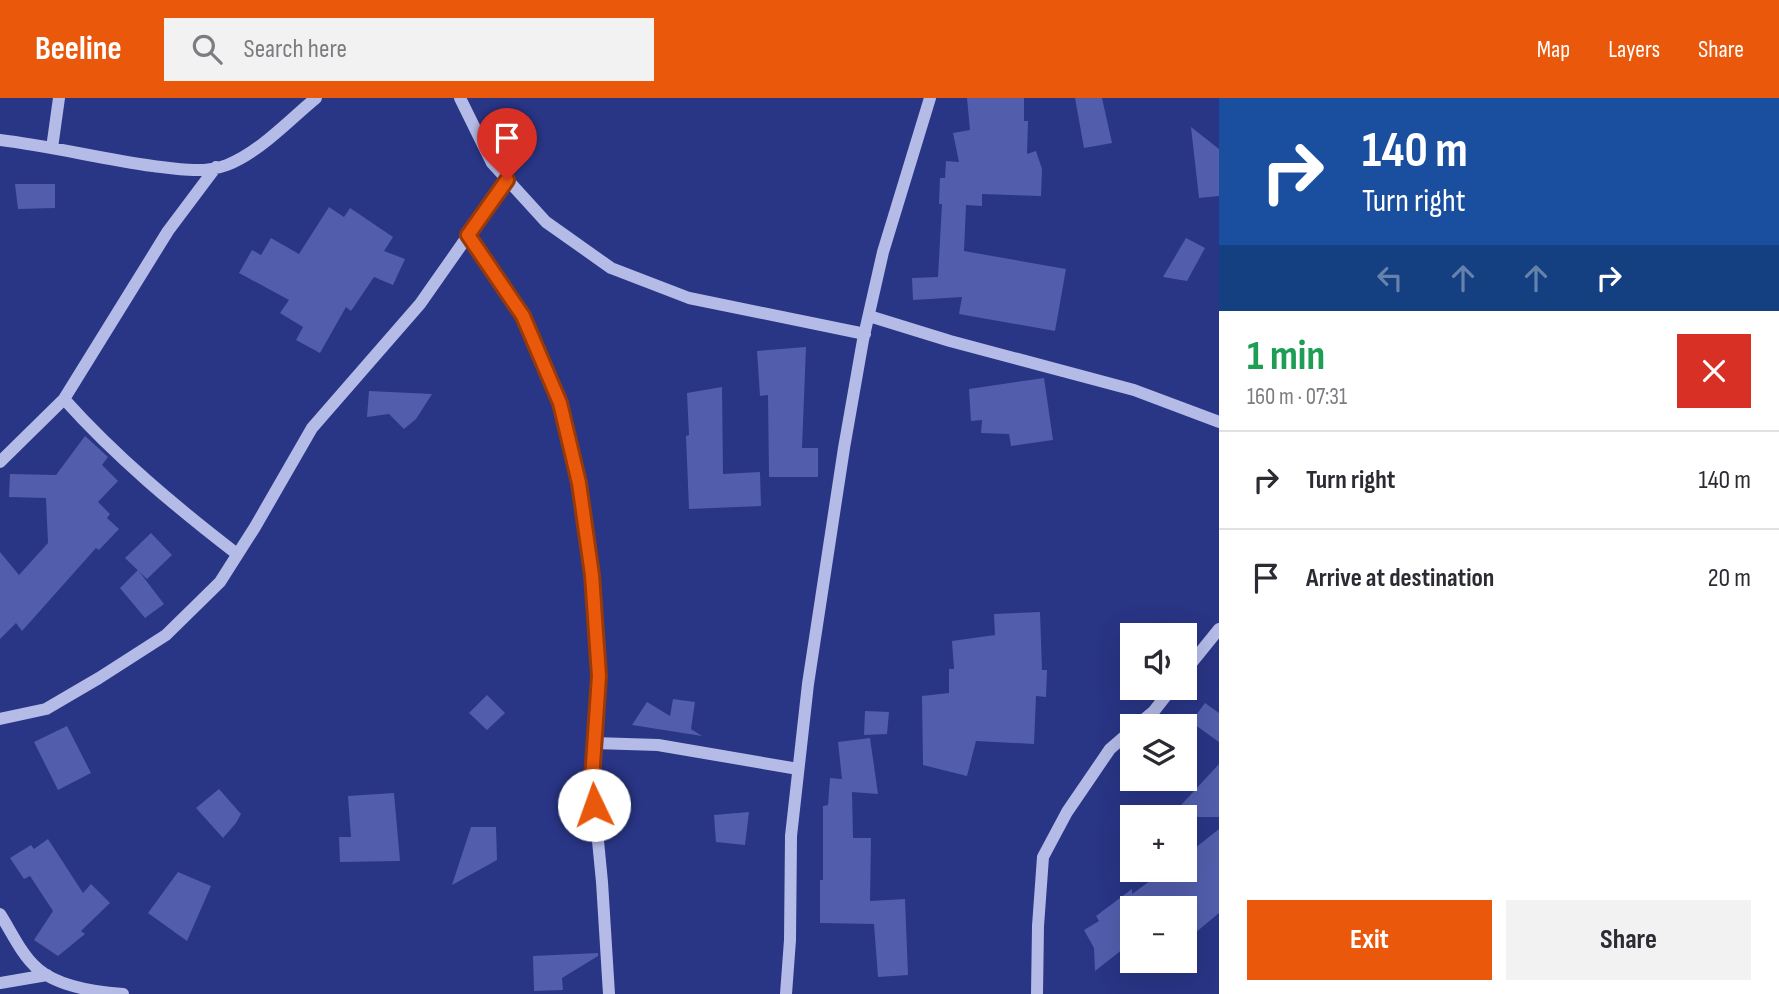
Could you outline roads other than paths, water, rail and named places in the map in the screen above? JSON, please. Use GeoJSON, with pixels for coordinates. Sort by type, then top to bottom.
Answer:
{"type":"FeatureCollection","features":[{"type":"Feature","properties":{"kind":"street"},"geometry":{"type":"LineString","coordinates":[[52,148],[59,98]]}},
{"type":"Feature","properties":{"kind":"street"},"geometry":{"type":"LineString","coordinates":[[0,140],[111,160],[193,171],[226,165],[258,146],[316,98]]}},
{"type":"Feature","properties":{"kind":"street"},"geometry":{"type":"LineString","coordinates":[[460,98],[492,163],[507,180],[545,222],[611,268],[689,298],[865,334]]}},
{"type":"Feature","properties":{"kind":"street"},"geometry":{"type":"LineString","coordinates":[[786,994],[790,940],[791,836],[808,684],[829,542],[865,334],[883,252],[930,98]]}},
{"type":"Feature","properties":{"kind":"street"},"geometry":{"type":"LineString","coordinates":[[0,462],[64,399],[168,231],[216,167]]}},
{"type":"Feature","properties":{"kind":"street"},"geometry":{"type":"LineString","coordinates":[[0,719],[46,709],[166,635],[220,582],[312,428],[420,304],[507,180]]}},
{"type":"Feature","properties":{"kind":"street"},"geometry":{"type":"LineString","coordinates":[[468,235],[523,316],[560,403],[579,483],[592,575],[599,676],[592,779],[602,882],[608,994]]}},
{"type":"Feature","properties":{"kind":"street"},"geometry":{"type":"LineString","coordinates":[[869,316],[950,341],[1135,390],[1219,422]]}},
{"type":"Feature","properties":{"kind":"street"},"geometry":{"type":"LineString","coordinates":[[64,399],[88,426],[173,506],[237,554]]}},
{"type":"Feature","properties":{"kind":"street"},"geometry":{"type":"LineString","coordinates":[[1197,656],[1219,629]]}},
{"type":"Feature","properties":{"kind":"street"},"geometry":{"type":"LineString","coordinates":[[1150,714],[1163,700]]}},
{"type":"Feature","properties":{"kind":"street"},"geometry":{"type":"LineString","coordinates":[[1037,994],[1043,857],[1068,812],[1110,749],[1120,740]]}},
{"type":"Feature","properties":{"kind":"street"},"geometry":{"type":"LineString","coordinates":[[594,743],[658,746],[799,769]]}},
{"type":"Feature","properties":{"kind":"street"},"geometry":{"type":"LineString","coordinates":[[0,914],[37,969],[60,982],[123,994]]}},
{"type":"Feature","properties":{"kind":"street"},"geometry":{"type":"LineString","coordinates":[[0,983],[47,975]]}}]}
